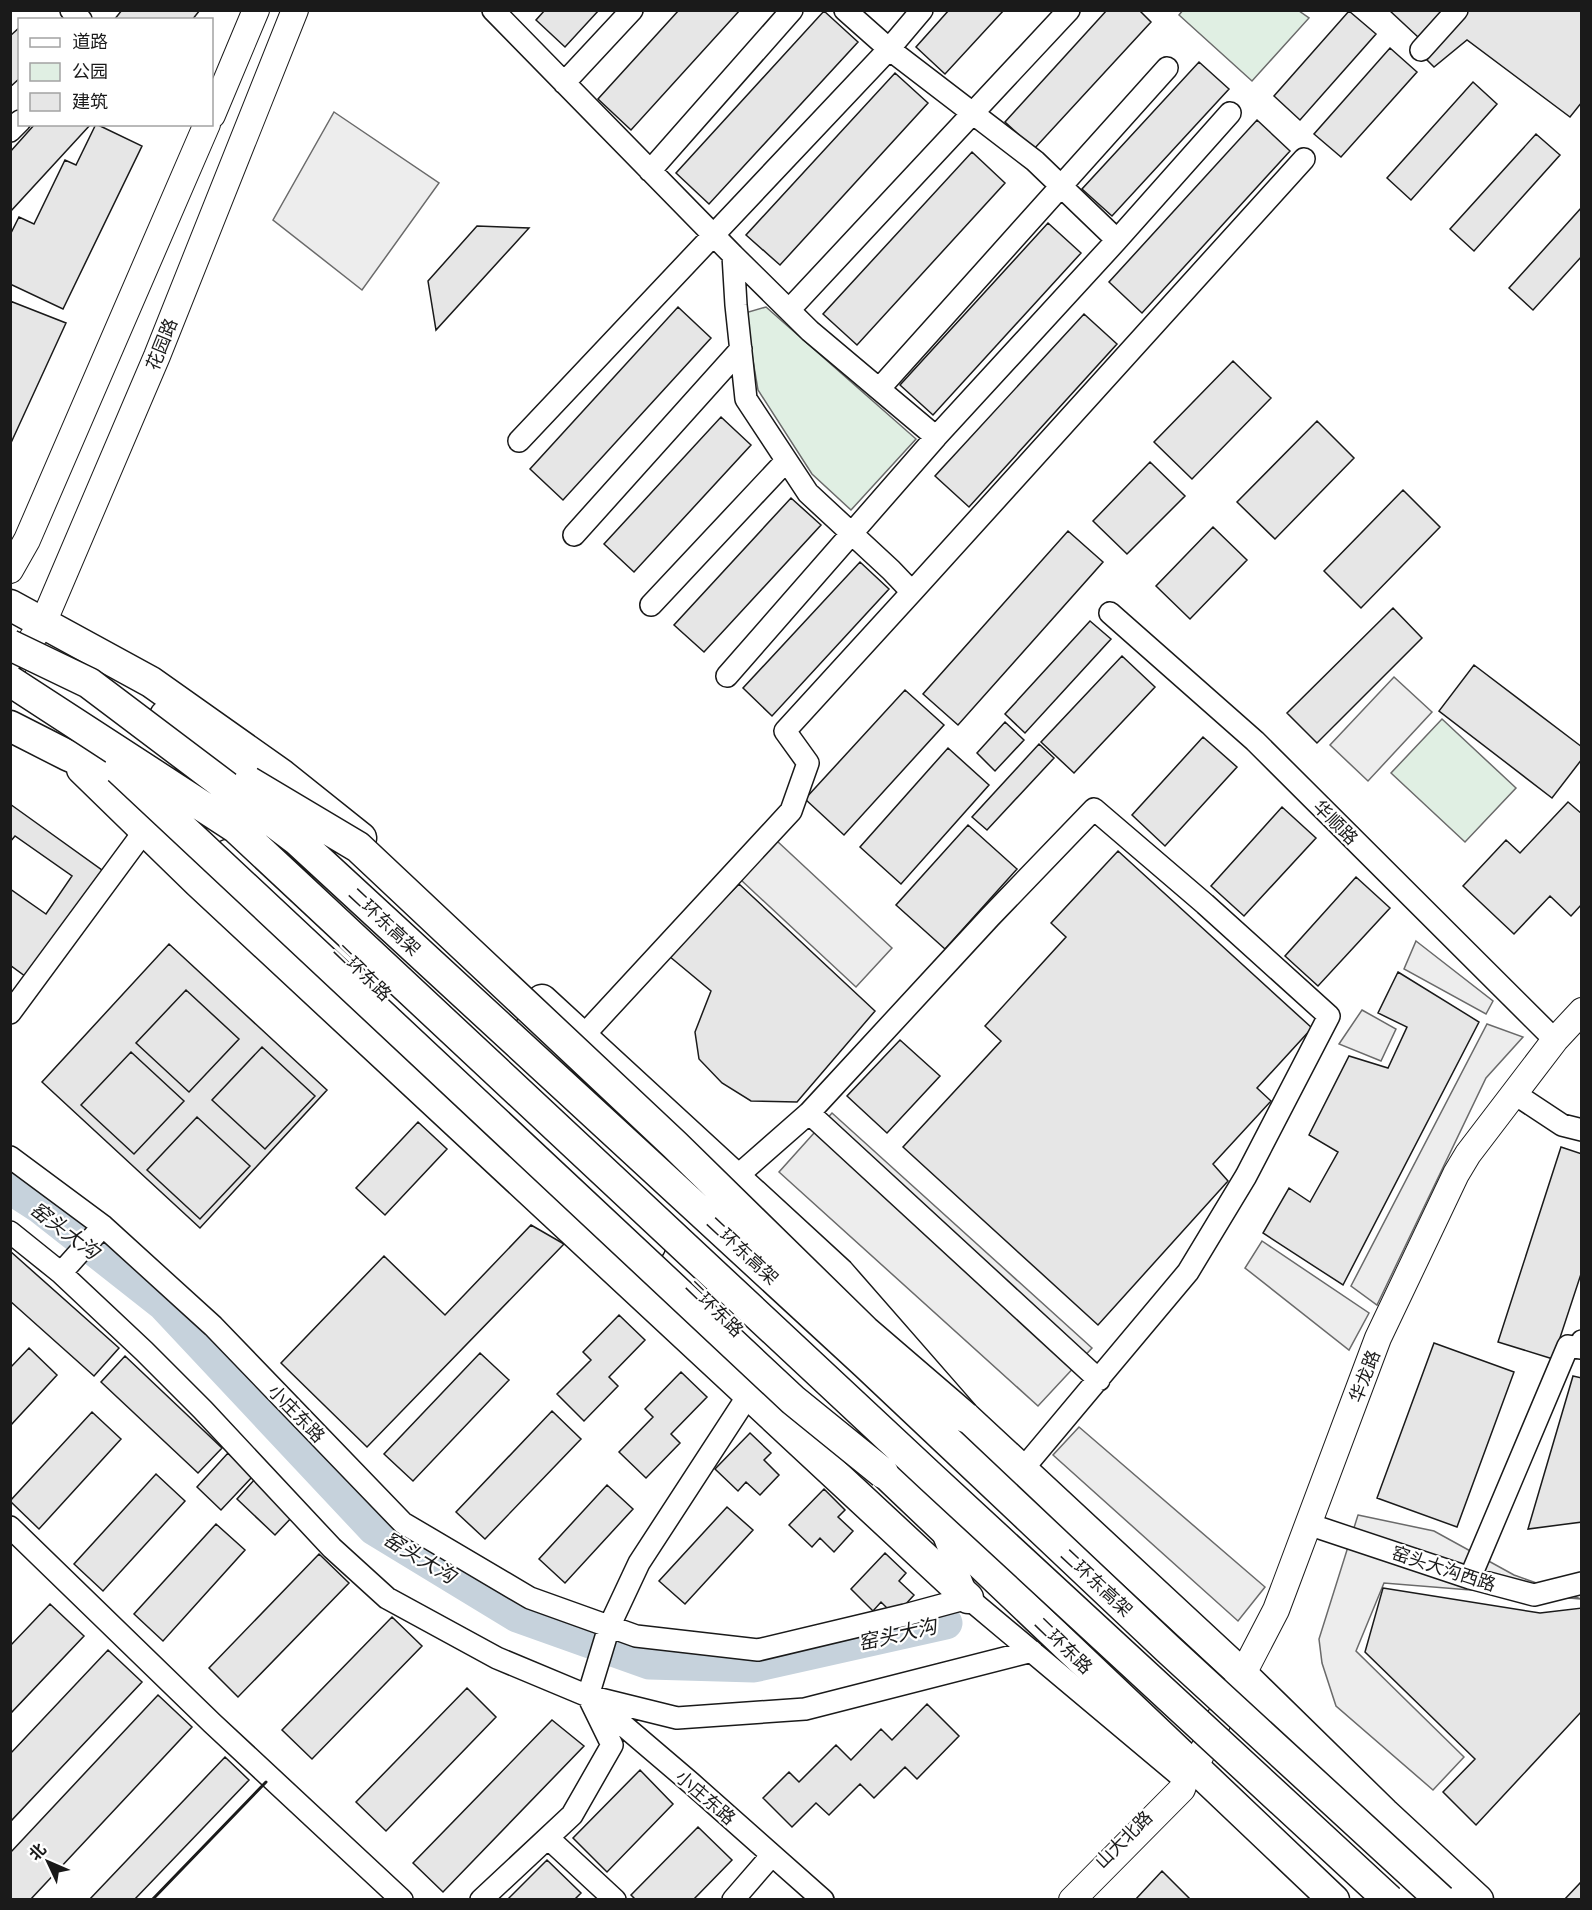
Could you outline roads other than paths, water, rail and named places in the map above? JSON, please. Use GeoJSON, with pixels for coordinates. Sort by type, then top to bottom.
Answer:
{"type":"FeatureCollection","features":[{"type":"Feature","properties":{"kind":"highway"},"geometry":{"type":"LineString","coordinates":[[10,604],[151,682],[281,774],[401,869],[839,1273],[965,1417]]}},
{"type":"Feature","properties":{"kind":"highway"},"geometry":{"type":"LineString","coordinates":[[43,623],[338,850],[894,1372],[965,1417]]}},
{"type":"Feature","properties":{"kind":"highway","name":"二环东高架"},"geometry":{"type":"LineString","coordinates":[[10,645],[89,683],[297,840],[866,1364],[1160,1641],[1441,1899]]}},
{"type":"Feature","properties":{"kind":"highway","name":"二环东高架"},"geometry":{"type":"LineString","coordinates":[[10,681],[236,828],[924,1470],[1389,1899]]}},
{"type":"Feature","properties":{"kind":"highway"},"geometry":{"type":"LineString","coordinates":[[58,711],[793,1400],[883,1473]]}},
{"type":"Feature","properties":{"kind":"highway","name":"二环东路"},"geometry":{"type":"LineString","coordinates":[[10,726],[67,755],[151,792],[302,914],[756,1347],[883,1473],[992,1576],[1044,1644],[1334,1899]]}},
{"type":"Feature","properties":{"kind":"highway"},"geometry":{"type":"LineString","coordinates":[[179,750],[227,769],[358,847],[675,1145],[865,1331],[965,1417],[1169,1606],[1384,1813],[1478,1899]]}},
{"type":"Feature","properties":{"kind":"highway","name":"二环东路"},"geometry":{"type":"LineString","coordinates":[[67,755],[968,1598]]}},
{"type":"Feature","properties":{"kind":"main road"},"geometry":{"type":"LineString","coordinates":[[213,113],[256,10]]}},
{"type":"Feature","properties":{"kind":"main road","name":"花园路"},"geometry":{"type":"LineString","coordinates":[[10,670],[43,623],[157,356],[295,10]]}},
{"type":"Feature","properties":{"kind":"main road"},"geometry":{"type":"LineString","coordinates":[[10,570],[27,540],[206,126]]}},
{"type":"Feature","properties":{"kind":"main road","name":"华龙路"},"geometry":{"type":"LineString","coordinates":[[1190,1774],[1276,1610],[1378,1338],[1456,1174],[1468,1154],[1555,1040],[1581,1011]]}},
{"type":"Feature","properties":{"kind":"main road","name":"山大北路"},"geometry":{"type":"LineString","coordinates":[[1062,1899],[1190,1774]]}},
{"type":"Feature","properties":{"kind":"main road","name":"山大北路"},"geometry":{"type":"LineString","coordinates":[[1072,1899],[1180,1792],[1190,1774]]}},
{"type":"Feature","properties":{"kind":"street"},"geometry":{"type":"LineString","coordinates":[[564,83],[632,10]]}},
{"type":"Feature","properties":{"kind":"street"},"geometry":{"type":"LineString","coordinates":[[650,171],[792,10]]}},
{"type":"Feature","properties":{"kind":"street"},"geometry":{"type":"LineString","coordinates":[[845,10],[889,49],[1035,161],[1117,240]]}},
{"type":"Feature","properties":{"kind":"street"},"geometry":{"type":"LineString","coordinates":[[519,441],[889,49],[922,10]]}},
{"type":"Feature","properties":{"kind":"street"},"geometry":{"type":"LineString","coordinates":[[789,310],[1069,10]]}},
{"type":"Feature","properties":{"kind":"street"},"geometry":{"type":"LineString","coordinates":[[1420,50],[1457,10]]}},
{"type":"Feature","properties":{"kind":"street"},"geometry":{"type":"LineString","coordinates":[[503,14],[564,83],[810,331],[936,437]]}},
{"type":"Feature","properties":{"kind":"street"},"geometry":{"type":"LineString","coordinates":[[879,389],[1167,68]]}},
{"type":"Feature","properties":{"kind":"street"},"geometry":{"type":"LineString","coordinates":[[727,676],[936,437],[1230,113]]}},
{"type":"Feature","properties":{"kind":"street"},"geometry":{"type":"LineString","coordinates":[[582,1037],[791,811],[808,763],[785,731],[1304,159]]}},
{"type":"Feature","properties":{"kind":"street"},"geometry":{"type":"LineString","coordinates":[[733,255],[746,399],[808,493],[912,592]]}},
{"type":"Feature","properties":{"kind":"street"},"geometry":{"type":"LineString","coordinates":[[574,534],[741,349]]}},
{"type":"Feature","properties":{"kind":"street"},"geometry":{"type":"LineString","coordinates":[[651,605],[786,461]]}},
{"type":"Feature","properties":{"kind":"street","name":"华顺路"},"geometry":{"type":"LineString","coordinates":[[1110,613],[1255,741],[1555,1040]]}},
{"type":"Feature","properties":{"kind":"street"},"geometry":{"type":"LineString","coordinates":[[735,1178],[809,1113],[990,917],[1094,809],[1205,904],[1329,1016],[1246,1176],[1188,1272],[1022,1470]]}},
{"type":"Feature","properties":{"kind":"street"},"geometry":{"type":"LineString","coordinates":[[10,1013],[145,830]]}},
{"type":"Feature","properties":{"kind":"street"},"geometry":{"type":"LineString","coordinates":[[1515,1094],[1562,1125],[1581,1130]]}},
{"type":"Feature","properties":{"kind":"street"},"geometry":{"type":"LineString","coordinates":[[809,1113],[1099,1380]]}},
{"type":"Feature","properties":{"kind":"street","name":"小庄东路"},"geometry":{"type":"LineString","coordinates":[[10,1157],[213,1326],[403,1524],[530,1598],[636,1636],[758,1650],[905,1616],[968,1598]]}},
{"type":"Feature","properties":{"kind":"street"},"geometry":{"type":"LineString","coordinates":[[67,1266],[99,1230]]}},
{"type":"Feature","properties":{"kind":"street"},"geometry":{"type":"LineString","coordinates":[[10,1232],[67,1266],[332,1548],[387,1598],[497,1658],[588,1696],[677,1718],[805,1709],[1044,1644]]}},
{"type":"Feature","properties":{"kind":"street"},"geometry":{"type":"LineString","coordinates":[[1470,1578],[1568,1346],[1580,1348],[1581,1341]]}},
{"type":"Feature","properties":{"kind":"street"},"geometry":{"type":"LineString","coordinates":[[481,1899],[572,1815],[612,1745],[588,1696],[609,1627],[639,1563],[749,1394]]}},
{"type":"Feature","properties":{"kind":"street","name":"窑头大沟西路"},"geometry":{"type":"LineString","coordinates":[[1308,1524],[1470,1578],[1534,1595],[1581,1583]]}},
{"type":"Feature","properties":{"kind":"street"},"geometry":{"type":"LineString","coordinates":[[10,1527],[212,1723],[402,1899]]}},
{"type":"Feature","properties":{"kind":"street"},"geometry":{"type":"LineString","coordinates":[[941,1528],[968,1598],[1044,1644]]}},
{"type":"Feature","properties":{"kind":"street","name":"小庄东路"},"geometry":{"type":"LineString","coordinates":[[588,1696],[823,1899]]}},
{"type":"Feature","properties":{"kind":"street"},"geometry":{"type":"LineString","coordinates":[[548,1838],[615,1899]]}},
{"type":"Feature","properties":{"kind":"street"},"geometry":{"type":"LineString","coordinates":[[733,1899],[772,1855]]}},
{"type":"Feature","properties":{"kind":"waterway","name":"窑头大沟"},"geometry":{"type":"LineString","coordinates":[[10,1188],[41,1208],[163,1304],[374,1529],[517,1616],[649,1663],[754,1666],[946,1623]]}}]}
